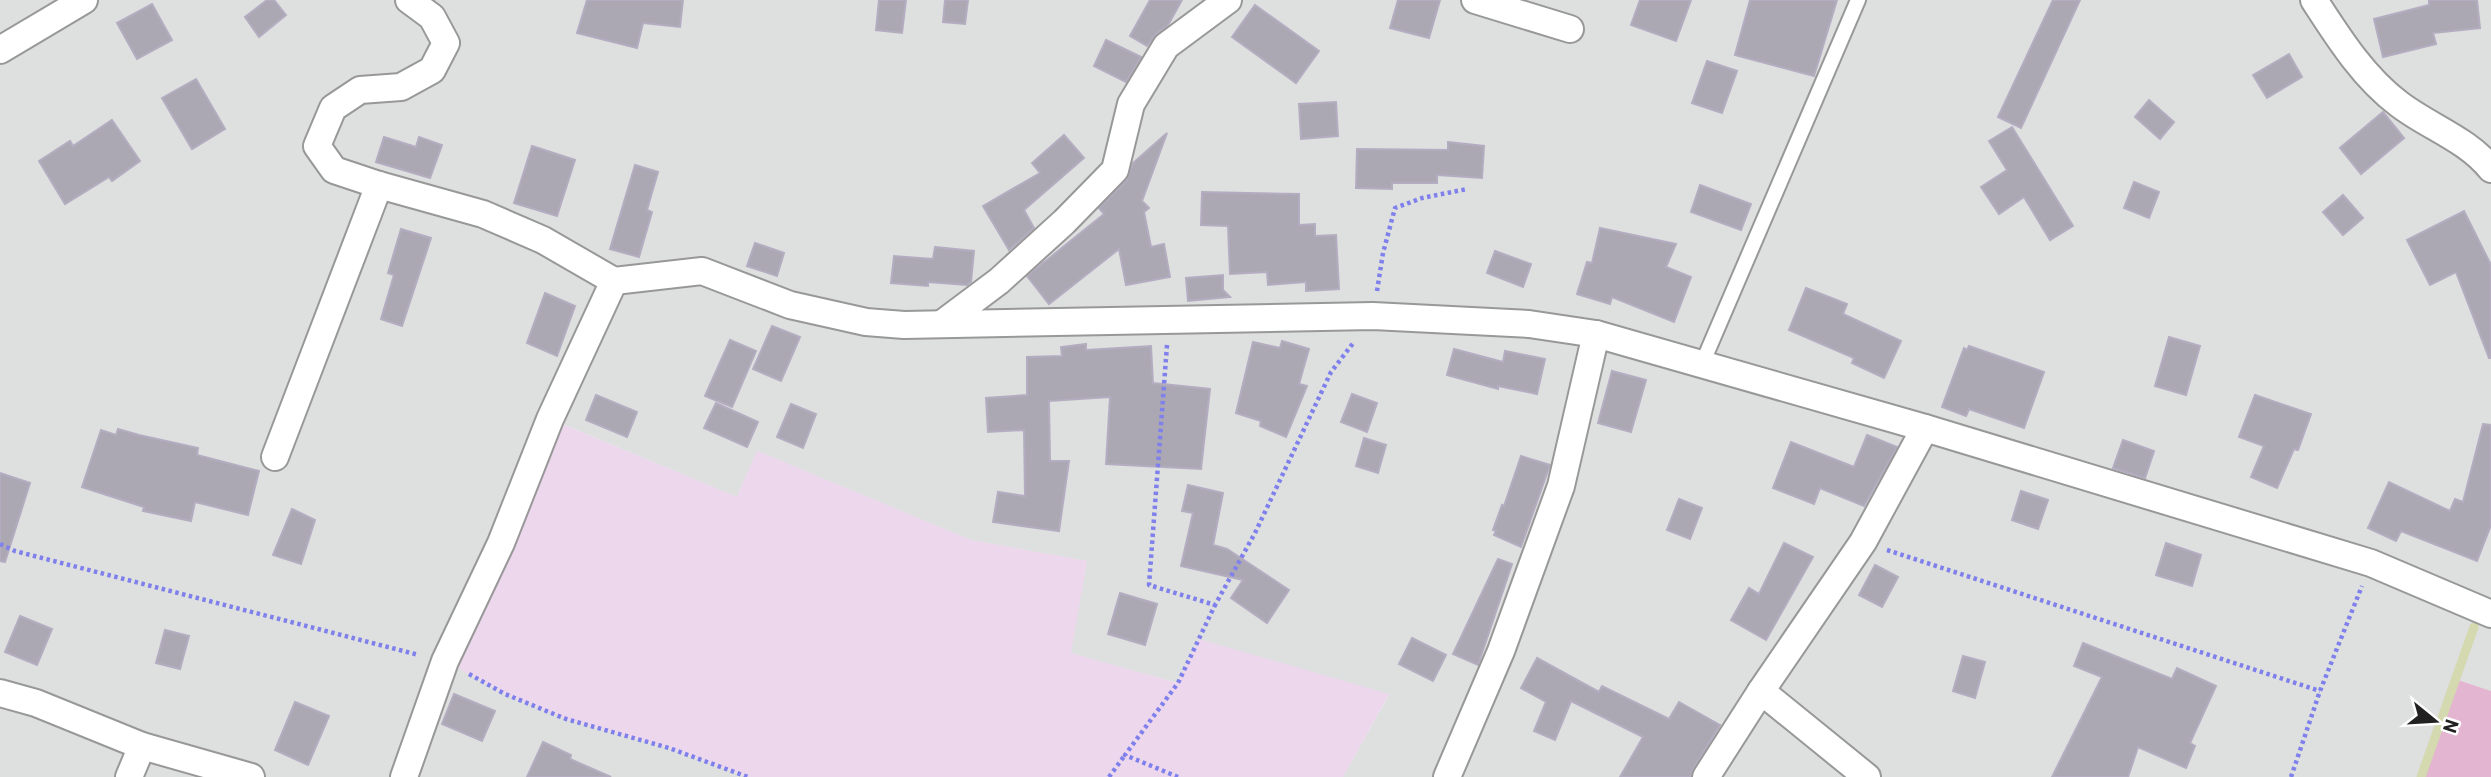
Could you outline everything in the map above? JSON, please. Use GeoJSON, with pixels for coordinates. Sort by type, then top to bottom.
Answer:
{"type":"FeatureCollection","features":[{"type":"Feature","properties":{"kind":"street"},"geometry":{"type":"LineString","coordinates":[[0,50],[36,26],[84,0]]}},
{"type":"Feature","properties":{"kind":"street"},"geometry":{"type":"LineString","coordinates":[[409,0],[432,17],[446,43],[432,70],[401,87],[360,90],[333,108],[317,146],[334,170],[379,186],[483,214],[543,240],[614,281],[702,271],[790,305],[866,322],[904,326],[943,323],[1373,316],[1530,324],[1596,334],[1925,428],[2371,563],[2491,614]]}},
{"type":"Feature","properties":{"kind":"street"},"geometry":{"type":"LineString","coordinates":[[943,323],[999,281],[1064,222],[1115,170],[1131,104],[1166,46],[1228,0]]}},
{"type":"Feature","properties":{"kind":"street"},"geometry":{"type":"LineString","coordinates":[[1475,0],[1570,29]]}},
{"type":"Feature","properties":{"kind":"street"},"geometry":{"type":"LineString","coordinates":[[2314,0],[2349,53],[2398,103],[2480,156],[2491,169]]}},
{"type":"Feature","properties":{"kind":"street"},"geometry":{"type":"LineString","coordinates":[[275,457],[379,186]]}},
{"type":"Feature","properties":{"kind":"street"},"geometry":{"type":"LineString","coordinates":[[404,777],[445,661],[501,543],[550,419],[614,281]]}},
{"type":"Feature","properties":{"kind":"street"},"geometry":{"type":"LineString","coordinates":[[1447,777],[1501,651],[1561,486],[1596,334]]}},
{"type":"Feature","properties":{"kind":"street"},"geometry":{"type":"LineString","coordinates":[[1706,777],[1863,542],[1925,428]]}},
{"type":"Feature","properties":{"kind":"street"},"geometry":{"type":"LineString","coordinates":[[1761,691],[1867,777]]}},
{"type":"Feature","properties":{"kind":"street"},"geometry":{"type":"LineString","coordinates":[[0,692],[36,703],[142,747],[251,777]]}},
{"type":"Feature","properties":{"kind":"street"},"geometry":{"type":"LineString","coordinates":[[129,777],[142,747]]}},
{"type":"Feature","properties":{"kind":"lane"},"geometry":{"type":"LineString","coordinates":[[1702,364],[1857,0]]}},
{"type":"Feature","properties":{"kind":"path"},"geometry":{"type":"LineString","coordinates":[[1109,777],[1178,683],[1215,606],[1255,533],[1331,372],[1373,316],[1383,253],[1395,208],[1422,198],[1467,189]]}},
{"type":"Feature","properties":{"kind":"path"},"geometry":{"type":"LineString","coordinates":[[1169,320],[1149,585],[1215,606]]}},
{"type":"Feature","properties":{"kind":"path"},"geometry":{"type":"LineString","coordinates":[[1863,542],[2320,691]]}},
{"type":"Feature","properties":{"kind":"path"},"geometry":{"type":"LineString","coordinates":[[0,544],[15,551],[445,661],[505,694],[566,719],[669,748],[748,777]]}},
{"type":"Feature","properties":{"kind":"path"},"geometry":{"type":"LineString","coordinates":[[2291,777],[2320,691],[2371,563]]}},
{"type":"Feature","properties":{"kind":"path"},"geometry":{"type":"LineString","coordinates":[[1125,755],[1178,777]]}},
{"type":"Feature","properties":{"kind":"shaded area"},"geometry":{"type":"Polygon","coordinates":[[[0,0],[2491,0],[2491,691],[2455,679],[2421,777],[1343,777],[1389,695],[1178,683],[1070,653],[1087,561],[971,540],[757,451],[737,497],[551,419],[566,719],[669,748],[748,777],[0,777],[0,0]]]}},
{"type":"Feature","properties":{"kind":"shaded area"},"geometry":{"type":"Polygon","coordinates":[[[550,419],[737,497],[757,451],[971,540],[1087,561],[1071,653],[1177,683],[1199,639],[1389,694],[1343,777],[748,777],[669,748],[566,719],[505,694],[445,661],[550,419]]]}},
{"type":"Feature","properties":{"kind":"shaded area"},"geometry":{"type":"Polygon","coordinates":[[[2455,679],[2491,691],[2491,777],[2421,777],[2455,679]]]}},
{"type":"Feature","properties":{"kind":"building"},"geometry":{"type":"Polygon","coordinates":[[[267,0],[274,0],[286,15],[259,37],[245,17],[267,0]]]}},
{"type":"Feature","properties":{"kind":"building"},"geometry":{"type":"Polygon","coordinates":[[[587,0],[683,0],[680,27],[643,23],[637,48],[577,33],[587,0]]]}},
{"type":"Feature","properties":{"kind":"building"},"geometry":{"type":"Polygon","coordinates":[[[879,0],[906,0],[902,33],[876,30],[879,0]]]}},
{"type":"Feature","properties":{"kind":"building"},"geometry":{"type":"Polygon","coordinates":[[[945,0],[968,0],[965,24],[943,22],[945,0]]]}},
{"type":"Feature","properties":{"kind":"building"},"geometry":{"type":"Polygon","coordinates":[[[1150,0],[1182,0],[1168,25],[1156,34],[1147,46],[1130,36],[1150,0]]]}},
{"type":"Feature","properties":{"kind":"building"},"geometry":{"type":"Polygon","coordinates":[[[1398,0],[1440,0],[1429,38],[1390,28],[1398,0]]]}},
{"type":"Feature","properties":{"kind":"building"},"geometry":{"type":"Polygon","coordinates":[[[1640,0],[1691,0],[1676,41],[1631,25],[1640,0]]]}},
{"type":"Feature","properties":{"kind":"building"},"geometry":{"type":"Polygon","coordinates":[[[1750,0],[1837,0],[1814,76],[1735,55],[1750,0]]]}},
{"type":"Feature","properties":{"kind":"building"},"geometry":{"type":"Polygon","coordinates":[[[2053,0],[2080,0],[2021,128],[1998,117],[2053,0]]]}},
{"type":"Feature","properties":{"kind":"building"},"geometry":{"type":"Polygon","coordinates":[[[2429,0],[2477,0],[2480,28],[2433,33],[2436,44],[2383,57],[2374,19],[2429,5],[2429,0]]]}},
{"type":"Feature","properties":{"kind":"building"},"geometry":{"type":"Polygon","coordinates":[[[152,4],[172,40],[137,59],[117,23],[152,4]]]}},
{"type":"Feature","properties":{"kind":"building"},"geometry":{"type":"Polygon","coordinates":[[[1255,5],[1319,51],[1296,83],[1232,37],[1255,5]]]}},
{"type":"Feature","properties":{"kind":"building"},"geometry":{"type":"Polygon","coordinates":[[[1106,40],[1141,57],[1126,82],[1094,66],[1106,40]]]}},
{"type":"Feature","properties":{"kind":"building"},"geometry":{"type":"Polygon","coordinates":[[[2289,54],[2302,77],[2267,98],[2253,75],[2289,54]]]}},
{"type":"Feature","properties":{"kind":"building"},"geometry":{"type":"Polygon","coordinates":[[[1707,61],[1737,71],[1722,113],[1692,103],[1707,61]]]}},
{"type":"Feature","properties":{"kind":"building"},"geometry":{"type":"Polygon","coordinates":[[[196,79],[225,129],[192,149],[162,98],[196,79]]]}},
{"type":"Feature","properties":{"kind":"building"},"geometry":{"type":"Polygon","coordinates":[[[2149,100],[2174,122],[2160,139],[2135,117],[2149,100]]]}},
{"type":"Feature","properties":{"kind":"building"},"geometry":{"type":"Polygon","coordinates":[[[1336,102],[1338,136],[1301,139],[1299,104],[1336,102]]]}},
{"type":"Feature","properties":{"kind":"building"},"geometry":{"type":"Polygon","coordinates":[[[2383,112],[2404,138],[2361,174],[2340,148],[2383,112]]]}},
{"type":"Feature","properties":{"kind":"building"},"geometry":{"type":"Polygon","coordinates":[[[112,120],[140,161],[112,181],[109,177],[65,204],[39,161],[70,141],[73,146],[112,120]]]}},
{"type":"Feature","properties":{"kind":"building"},"geometry":{"type":"Polygon","coordinates":[[[2012,127],[2073,226],[2050,240],[2024,197],[1999,214],[1981,187],[2007,170],[1989,141],[2012,127]]]}},
{"type":"Feature","properties":{"kind":"building"},"geometry":{"type":"Polygon","coordinates":[[[1167,133],[1142,201],[1149,208],[1144,212],[1151,247],[1164,244],[1170,277],[1126,285],[1119,249],[1049,304],[1027,276],[1104,214],[1099,208],[1127,180],[1133,163],[1167,133]]]}},
{"type":"Feature","properties":{"kind":"building"},"geometry":{"type":"Polygon","coordinates":[[[1064,135],[1084,158],[1024,210],[1034,228],[1009,250],[983,206],[1040,173],[1032,163],[1064,135]]]}},
{"type":"Feature","properties":{"kind":"building"},"geometry":{"type":"Polygon","coordinates":[[[384,137],[416,147],[419,137],[442,145],[430,178],[376,162],[384,137]]]}},
{"type":"Feature","properties":{"kind":"building"},"geometry":{"type":"Polygon","coordinates":[[[1448,142],[1484,146],[1482,178],[1437,175],[1437,183],[1392,183],[1392,189],[1356,188],[1357,149],[1448,150],[1448,142]]]}},
{"type":"Feature","properties":{"kind":"building"},"geometry":{"type":"Polygon","coordinates":[[[532,146],[575,160],[557,216],[514,203],[532,146]]]}},
{"type":"Feature","properties":{"kind":"building"},"geometry":{"type":"Polygon","coordinates":[[[635,165],[658,172],[647,210],[652,212],[639,257],[610,249],[635,165]]]}},
{"type":"Feature","properties":{"kind":"building"},"geometry":{"type":"Polygon","coordinates":[[[2134,182],[2159,192],[2149,218],[2124,208],[2134,182]]]}},
{"type":"Feature","properties":{"kind":"building"},"geometry":{"type":"Polygon","coordinates":[[[1700,185],[1751,204],[1741,230],[1691,212],[1700,185]]]}},
{"type":"Feature","properties":{"kind":"building"},"geometry":{"type":"Polygon","coordinates":[[[1202,192],[1299,194],[1299,225],[1315,224],[1315,236],[1336,235],[1339,289],[1306,291],[1306,282],[1268,285],[1267,272],[1230,274],[1228,226],[1201,225],[1202,192]]]}},
{"type":"Feature","properties":{"kind":"building"},"geometry":{"type":"Polygon","coordinates":[[[2343,195],[2363,218],[2343,235],[2323,212],[2343,195]]]}},
{"type":"Feature","properties":{"kind":"building"},"geometry":{"type":"Polygon","coordinates":[[[2464,211],[2491,265],[2491,358],[2456,272],[2430,285],[2407,240],[2464,211]]]}},
{"type":"Feature","properties":{"kind":"building"},"geometry":{"type":"Polygon","coordinates":[[[1600,228],[1676,244],[1666,267],[1691,277],[1674,322],[1612,297],[1610,304],[1577,294],[1587,262],[1592,263],[1600,228]]]}},
{"type":"Feature","properties":{"kind":"building"},"geometry":{"type":"Polygon","coordinates":[[[401,229],[431,238],[402,326],[381,319],[394,275],[388,273],[401,229]]]}},
{"type":"Feature","properties":{"kind":"building"},"geometry":{"type":"Polygon","coordinates":[[[755,243],[784,253],[777,276],[747,266],[755,243]]]}},
{"type":"Feature","properties":{"kind":"building"},"geometry":{"type":"Polygon","coordinates":[[[935,247],[974,251],[971,282],[967,285],[928,282],[928,286],[891,283],[894,256],[933,259],[935,247]]]}},
{"type":"Feature","properties":{"kind":"building"},"geometry":{"type":"Polygon","coordinates":[[[1495,251],[1531,264],[1523,287],[1487,273],[1495,251]]]}},
{"type":"Feature","properties":{"kind":"building"},"geometry":{"type":"Polygon","coordinates":[[[1223,275],[1223,290],[1230,297],[1188,301],[1186,278],[1223,275]]]}},
{"type":"Feature","properties":{"kind":"building"},"geometry":{"type":"Polygon","coordinates":[[[1806,288],[1847,304],[1843,314],[1901,341],[1884,378],[1852,363],[1854,358],[1789,330],[1806,288]]]}},
{"type":"Feature","properties":{"kind":"building"},"geometry":{"type":"Polygon","coordinates":[[[545,293],[575,306],[557,356],[527,343],[545,293]]]}},
{"type":"Feature","properties":{"kind":"building"},"geometry":{"type":"Polygon","coordinates":[[[772,326],[800,337],[781,381],[753,369],[772,326]]]}},
{"type":"Feature","properties":{"kind":"building"},"geometry":{"type":"Polygon","coordinates":[[[2169,337],[2200,346],[2186,395],[2155,386],[2169,337]]]}},
{"type":"Feature","properties":{"kind":"building"},"geometry":{"type":"Polygon","coordinates":[[[730,340],[756,351],[732,407],[705,396],[730,340]]]}},
{"type":"Feature","properties":{"kind":"building"},"geometry":{"type":"Polygon","coordinates":[[[1282,341],[1309,349],[1299,384],[1307,386],[1286,437],[1260,426],[1261,421],[1236,413],[1253,342],[1280,348],[1282,341]]]}},
{"type":"Feature","properties":{"kind":"building"},"geometry":{"type":"Polygon","coordinates":[[[1086,344],[1086,350],[1151,346],[1153,383],[1210,389],[1201,469],[1106,464],[1110,397],[1049,401],[1050,461],[1069,461],[1059,531],[993,522],[998,492],[1025,496],[1024,430],[988,432],[986,398],[1027,395],[1027,357],[1062,356],[1061,347],[1086,344]]]}},
{"type":"Feature","properties":{"kind":"building"},"geometry":{"type":"Polygon","coordinates":[[[1969,346],[2044,372],[2024,428],[1969,409],[1966,416],[1942,407],[1964,348],[1967,350],[1969,346]]]}},
{"type":"Feature","properties":{"kind":"building"},"geometry":{"type":"Polygon","coordinates":[[[1454,349],[1503,362],[1505,351],[1545,359],[1537,394],[1498,386],[1498,389],[1447,375],[1454,349]]]}},
{"type":"Feature","properties":{"kind":"building"},"geometry":{"type":"Polygon","coordinates":[[[1612,371],[1646,380],[1631,432],[1598,423],[1612,371]]]}},
{"type":"Feature","properties":{"kind":"building"},"geometry":{"type":"Polygon","coordinates":[[[1352,394],[1377,403],[1367,432],[1341,422],[1352,394]]]}},
{"type":"Feature","properties":{"kind":"building"},"geometry":{"type":"Polygon","coordinates":[[[596,395],[637,412],[627,437],[586,420],[596,395]]]}},
{"type":"Feature","properties":{"kind":"building"},"geometry":{"type":"Polygon","coordinates":[[[2255,395],[2311,414],[2298,450],[2294,449],[2277,488],[2251,477],[2264,446],[2239,437],[2255,395]]]}},
{"type":"Feature","properties":{"kind":"building"},"geometry":{"type":"Polygon","coordinates":[[[716,403],[758,422],[747,447],[704,428],[716,403]]]}},
{"type":"Feature","properties":{"kind":"building"},"geometry":{"type":"Polygon","coordinates":[[[791,404],[816,414],[803,448],[777,437],[791,404]]]}},
{"type":"Feature","properties":{"kind":"building"},"geometry":{"type":"Polygon","coordinates":[[[2483,424],[2491,425],[2491,525],[2477,561],[2401,531],[2396,541],[2368,528],[2389,482],[2450,511],[2455,499],[2463,502],[2483,424]]]}},
{"type":"Feature","properties":{"kind":"building"},"geometry":{"type":"Polygon","coordinates":[[[118,429],[198,448],[197,455],[259,471],[248,515],[195,502],[191,521],[143,511],[144,507],[82,487],[101,430],[116,435],[118,429]]]}},
{"type":"Feature","properties":{"kind":"building"},"geometry":{"type":"Polygon","coordinates":[[[1867,435],[1897,447],[1864,506],[1820,488],[1814,504],[1773,488],[1791,442],[1854,467],[1867,435]]]}},
{"type":"Feature","properties":{"kind":"building"},"geometry":{"type":"Polygon","coordinates":[[[1364,438],[1386,445],[1378,473],[1356,466],[1364,438]]]}},
{"type":"Feature","properties":{"kind":"building"},"geometry":{"type":"Polygon","coordinates":[[[2123,440],[2154,451],[2145,478],[2113,468],[2123,440]]]}},
{"type":"Feature","properties":{"kind":"building"},"geometry":{"type":"Polygon","coordinates":[[[1521,456],[1550,465],[1521,547],[1494,535],[1496,531],[1493,530],[1521,456]]]}},
{"type":"Feature","properties":{"kind":"building"},"geometry":{"type":"Polygon","coordinates":[[[0,473],[30,483],[5,562],[0,561],[0,473]]]}},
{"type":"Feature","properties":{"kind":"building"},"geometry":{"type":"Polygon","coordinates":[[[1188,485],[1223,493],[1213,545],[1227,549],[1289,590],[1267,623],[1231,598],[1243,580],[1181,566],[1193,513],[1182,511],[1188,485]]]}},
{"type":"Feature","properties":{"kind":"building"},"geometry":{"type":"Polygon","coordinates":[[[2021,491],[2048,500],[2038,529],[2012,520],[2021,491]]]}},
{"type":"Feature","properties":{"kind":"building"},"geometry":{"type":"Polygon","coordinates":[[[1679,499],[1702,508],[1690,539],[1667,530],[1679,499]]]}},
{"type":"Feature","properties":{"kind":"building"},"geometry":{"type":"Polygon","coordinates":[[[292,509],[315,520],[301,564],[273,555],[292,509]]]}},
{"type":"Feature","properties":{"kind":"building"},"geometry":{"type":"Polygon","coordinates":[[[1784,543],[1813,557],[1766,640],[1731,620],[1749,588],[1759,594],[1784,543]]]}},
{"type":"Feature","properties":{"kind":"building"},"geometry":{"type":"Polygon","coordinates":[[[2166,543],[2201,555],[2192,586],[2156,575],[2166,543]]]}},
{"type":"Feature","properties":{"kind":"building"},"geometry":{"type":"Polygon","coordinates":[[[1498,559],[1512,564],[1478,665],[1453,654],[1498,559]]]}},
{"type":"Feature","properties":{"kind":"building"},"geometry":{"type":"Polygon","coordinates":[[[1875,565],[1898,577],[1882,607],[1859,595],[1875,565]]]}},
{"type":"Feature","properties":{"kind":"building"},"geometry":{"type":"Polygon","coordinates":[[[1120,593],[1157,604],[1145,645],[1108,634],[1120,593]]]}},
{"type":"Feature","properties":{"kind":"building"},"geometry":{"type":"Polygon","coordinates":[[[20,616],[52,629],[37,665],[5,652],[20,616]]]}},
{"type":"Feature","properties":{"kind":"building"},"geometry":{"type":"Polygon","coordinates":[[[165,630],[189,636],[180,669],[156,663],[165,630]]]}},
{"type":"Feature","properties":{"kind":"building"},"geometry":{"type":"Polygon","coordinates":[[[1412,638],[1446,655],[1433,681],[1399,664],[1412,638]]]}},
{"type":"Feature","properties":{"kind":"building"},"geometry":{"type":"Polygon","coordinates":[[[2083,643],[2172,679],[2177,668],[2216,686],[2190,743],[2195,746],[2186,768],[2138,747],[2128,777],[2052,777],[2102,677],[2074,666],[2083,643]]]}},
{"type":"Feature","properties":{"kind":"building"},"geometry":{"type":"Polygon","coordinates":[[[1963,656],[1985,662],[1975,698],[1953,691],[1963,656]]]}},
{"type":"Feature","properties":{"kind":"building"},"geometry":{"type":"Polygon","coordinates":[[[1537,658],[1599,692],[1602,686],[1669,719],[1679,702],[1720,725],[1690,777],[1620,777],[1643,737],[1571,701],[1555,740],[1534,731],[1546,702],[1521,688],[1537,658]]]}},
{"type":"Feature","properties":{"kind":"building"},"geometry":{"type":"Polygon","coordinates":[[[454,694],[495,711],[482,741],[442,724],[454,694]]]}},
{"type":"Feature","properties":{"kind":"building"},"geometry":{"type":"Polygon","coordinates":[[[295,702],[329,716],[308,765],[275,750],[295,702]]]}},
{"type":"Feature","properties":{"kind":"building"},"geometry":{"type":"Polygon","coordinates":[[[543,742],[571,755],[570,759],[611,777],[527,777],[543,742]]]}},
{"type":"Feature","properties":{"kind":"waterway"},"geometry":{"type":"LineString","coordinates":[[2421,777],[2474,627]]}}]}
